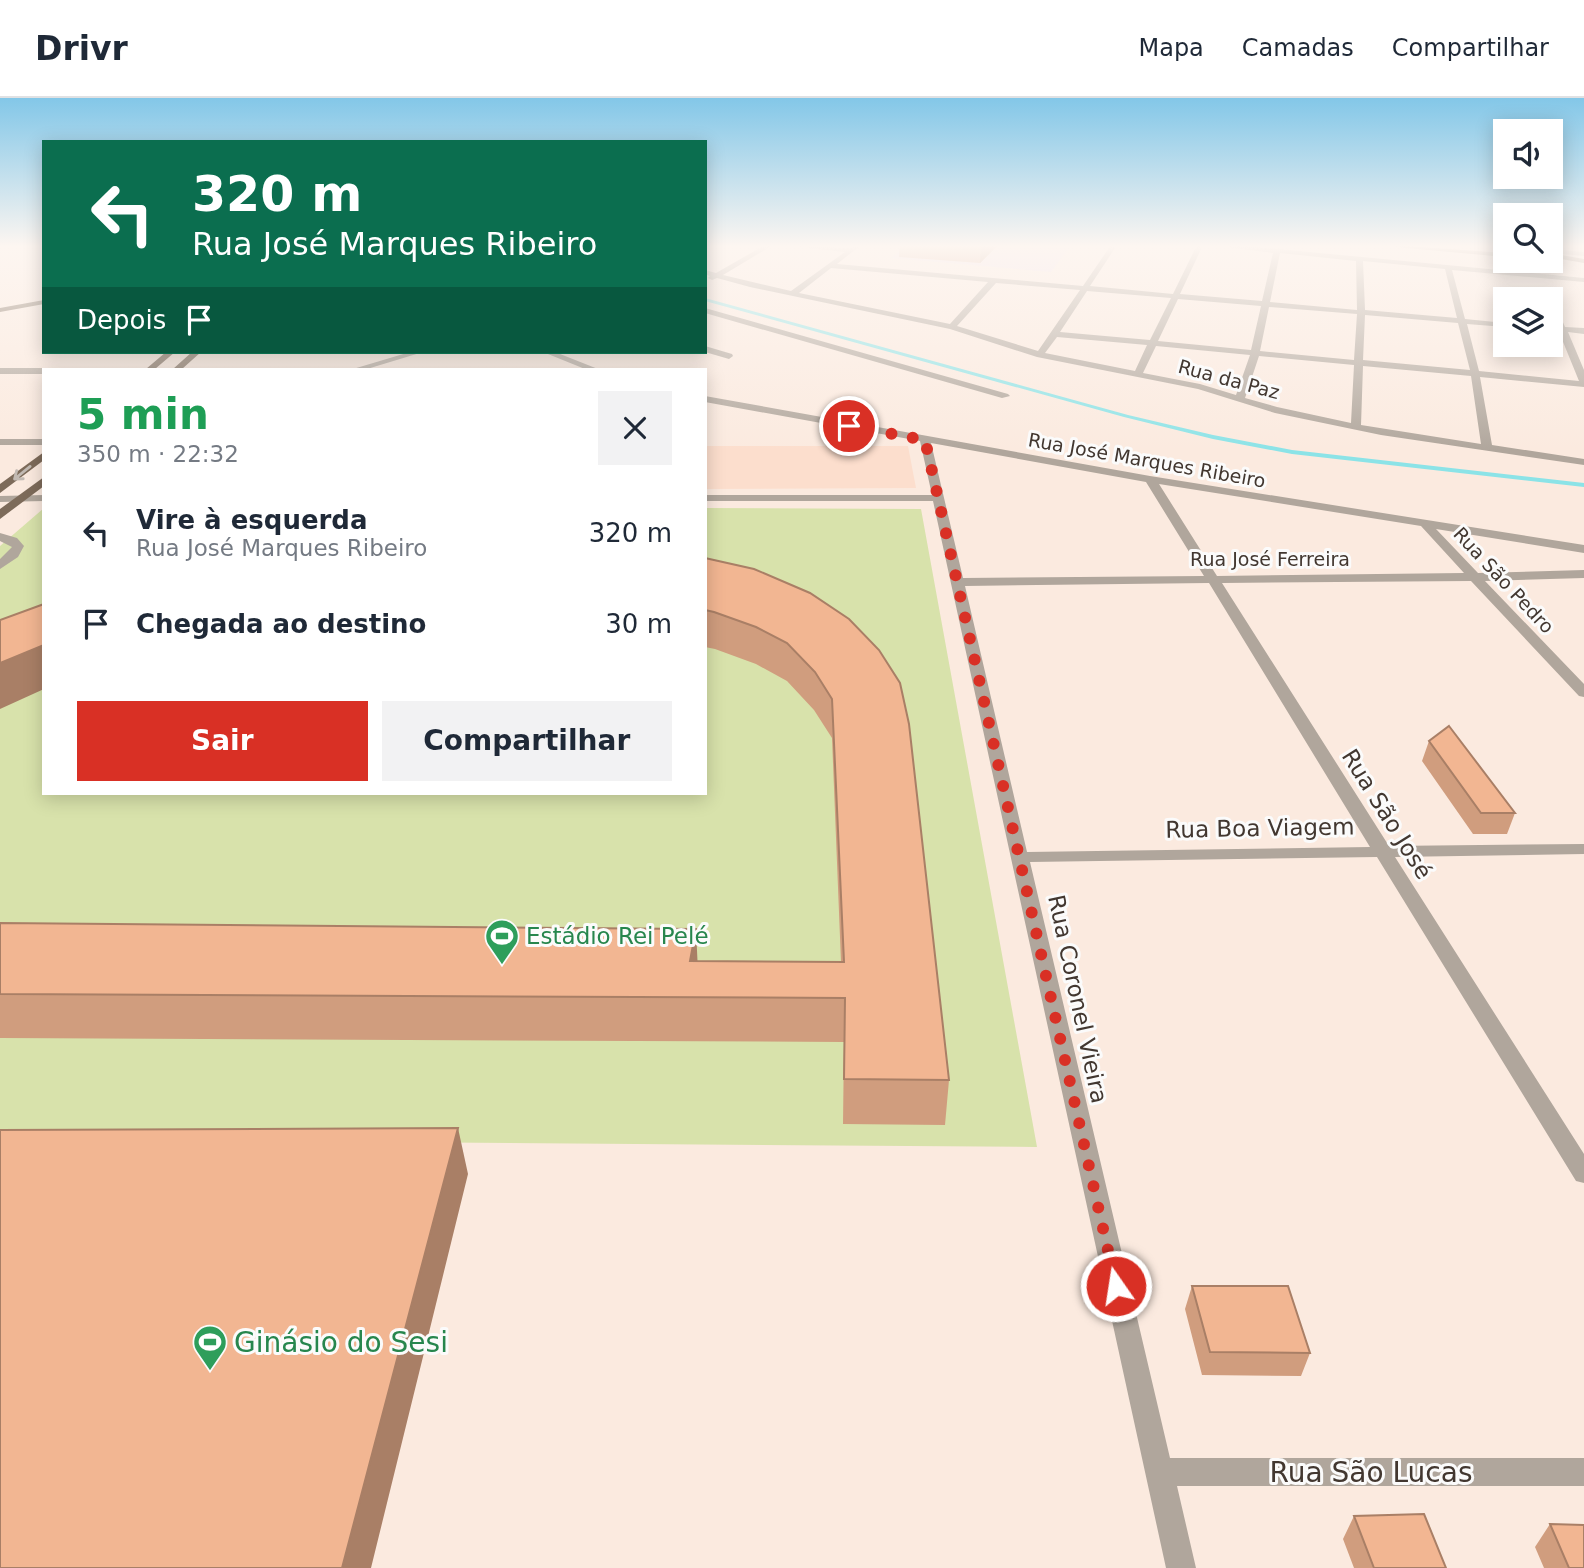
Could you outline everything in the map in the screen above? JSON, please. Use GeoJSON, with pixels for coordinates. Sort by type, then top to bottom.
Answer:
{"type":"FeatureCollection","features":[{"type":"Feature","properties":{"kind":"main road"},"geometry":{"type":"LineString","coordinates":[[151,368],[169,354]]}},
{"type":"Feature","properties":{"kind":"main road"},"geometry":{"type":"LineString","coordinates":[[178,368],[195,354]]}},
{"type":"Feature","properties":{"kind":"main road"},"geometry":{"type":"LineString","coordinates":[[0,490],[42,457]]}},
{"type":"Feature","properties":{"kind":"main road"},"geometry":{"type":"LineString","coordinates":[[0,515],[41,485]]}},
{"type":"Feature","properties":{"kind":"street"},"geometry":{"type":"LineString","coordinates":[[718,314],[1005,396]]}},
{"type":"Feature","properties":{"kind":"street","name":"Rua da Paz"},"geometry":{"type":"LineString","coordinates":[[886,314],[951,327],[1040,355],[1200,387],[1240,400],[1356,427],[1584,462]]}},
{"type":"Feature","properties":{"kind":"street"},"geometry":{"type":"LineString","coordinates":[[951,327],[964,314]]}},
{"type":"Feature","properties":{"kind":"street"},"geometry":{"type":"LineString","coordinates":[[1040,355],[1068,314]]}},
{"type":"Feature","properties":{"kind":"street"},"geometry":{"type":"LineString","coordinates":[[1138,374],[1166,314]]}},
{"type":"Feature","properties":{"kind":"street"},"geometry":{"type":"LineString","coordinates":[[1240,400],[1264,314]]}},
{"type":"Feature","properties":{"kind":"street"},"geometry":{"type":"LineString","coordinates":[[1356,427],[1361,314]]}},
{"type":"Feature","properties":{"kind":"street"},"geometry":{"type":"LineString","coordinates":[[1379,314],[1493,324]]}},
{"type":"Feature","properties":{"kind":"street"},"geometry":{"type":"LineString","coordinates":[[1458,314],[1475,374],[1487,449]]}},
{"type":"Feature","properties":{"kind":"street"},"geometry":{"type":"LineString","coordinates":[[1056,334],[1584,383],[1563,329],[1584,331]]}},
{"type":"Feature","properties":{"kind":"street"},"geometry":{"type":"LineString","coordinates":[[707,350],[729,356]]}},
{"type":"Feature","properties":{"kind":"street"},"geometry":{"type":"LineString","coordinates":[[362,368],[412,354]]}},
{"type":"Feature","properties":{"kind":"street"},"geometry":{"type":"LineString","coordinates":[[552,354],[590,368]]}},
{"type":"Feature","properties":{"kind":"street"},"geometry":{"type":"LineString","coordinates":[[564,368],[579,365]]}},
{"type":"Feature","properties":{"kind":"street"},"geometry":{"type":"LineString","coordinates":[[0,371],[42,371]]}},
{"type":"Feature","properties":{"kind":"street","name":"Rua José Marques Ribeiro"},"geometry":{"type":"LineString","coordinates":[[707,399],[1150,479],[1584,549]]}},
{"type":"Feature","properties":{"kind":"street","name":"Rua Coronel Vieira"},"geometry":{"type":"LineString","coordinates":[[925,440],[1181,1568]]}},
{"type":"Feature","properties":{"kind":"street"},"geometry":{"type":"LineString","coordinates":[[0,442],[42,442]]}},
{"type":"Feature","properties":{"kind":"street","name":"Rua São José"},"geometry":{"type":"LineString","coordinates":[[1150,479],[1584,1174]]}},
{"type":"Feature","properties":{"kind":"street"},"geometry":{"type":"LineString","coordinates":[[0,499],[42,498]]}},
{"type":"Feature","properties":{"kind":"street"},"geometry":{"type":"LineString","coordinates":[[707,499],[937,498]]}},
{"type":"Feature","properties":{"kind":"street","name":"Rua São Pedro"},"geometry":{"type":"LineString","coordinates":[[1425,524],[1584,693]]}},
{"type":"Feature","properties":{"kind":"street"},"geometry":{"type":"LineString","coordinates":[[0,537],[13,541],[18,546],[0,565]]}},
{"type":"Feature","properties":{"kind":"street","name":"Rua José Ferreira"},"geometry":{"type":"LineString","coordinates":[[956,582],[1473,577],[1584,573]]}},
{"type":"Feature","properties":{"kind":"street","name":"Rua Boa Viagem"},"geometry":{"type":"LineString","coordinates":[[1021,857],[1584,849]]}},
{"type":"Feature","properties":{"kind":"street","name":"Rua São Lucas"},"geometry":{"type":"LineString","coordinates":[[1158,1472],[1584,1472]]}},
{"type":"Feature","properties":{"kind":"shaded area"},"geometry":{"type":"Polygon","coordinates":[[[707,446],[908,446],[916,488],[707,489],[707,446]]]}},
{"type":"Feature","properties":{"kind":"green space","name":"Estádio Rei Pelé"},"geometry":{"type":"Polygon","coordinates":[[[707,508],[921,509],[1037,1147],[0,1139],[0,546],[42,510],[42,795],[707,795],[707,508]]]}},
{"type":"Feature","properties":{"kind":"building"},"geometry":{"type":"Polygon","coordinates":[[[707,558],[754,569],[810,593],[849,619],[879,650],[900,683],[909,724],[949,1080],[844,1079],[845,998],[0,994],[0,923],[696,929],[690,961],[844,962],[832,699],[815,672],[787,643],[756,627],[707,610],[707,558]]]}},
{"type":"Feature","properties":{"kind":"building"},"geometry":{"type":"Polygon","coordinates":[[[42,605],[42,646],[0,663],[0,620],[42,605]]]}},
{"type":"Feature","properties":{"kind":"building"},"geometry":{"type":"Polygon","coordinates":[[[1449,726],[1515,813],[1481,813],[1429,741],[1449,726]]]}},
{"type":"Feature","properties":{"kind":"building","name":"Ginásio do Sesi"},"geometry":{"type":"Polygon","coordinates":[[[458,1128],[342,1568],[0,1568],[0,1130],[458,1128]]]}},
{"type":"Feature","properties":{"kind":"building"},"geometry":{"type":"Polygon","coordinates":[[[1192,1286],[1288,1286],[1310,1353],[1210,1352],[1192,1286]]]}},
{"type":"Feature","properties":{"kind":"building"},"geometry":{"type":"Polygon","coordinates":[[[1424,1514],[1446,1568],[1374,1568],[1354,1516],[1424,1514]]]}},
{"type":"Feature","properties":{"kind":"building"},"geometry":{"type":"Polygon","coordinates":[[[1550,1524],[1584,1525],[1584,1568],[1569,1568],[1550,1524]]]}},
{"type":"Feature","properties":{"kind":"waterway"},"geometry":{"type":"LineString","coordinates":[[758,314],[1126,416],[1213,437],[1292,452],[1584,485]]}},
{"type":"Feature","properties":{"kind":"place","name":"Estádio Rei Pelé"},"geometry":{"type":"Point","coordinates":[502,966]}},
{"type":"Feature","properties":{"kind":"place","name":"Ginásio do Sesi"},"geometry":{"type":"Point","coordinates":[210,1372]}},
{"type":"Feature","properties":{"kind":"route"},"geometry":{"type":"LineString","coordinates":[[849,426],[925,440],[1116,1286]]}}]}
